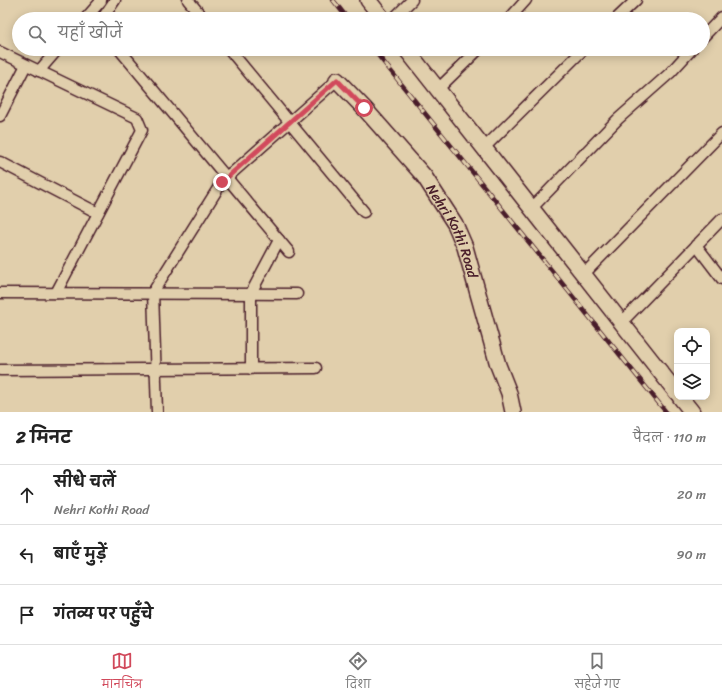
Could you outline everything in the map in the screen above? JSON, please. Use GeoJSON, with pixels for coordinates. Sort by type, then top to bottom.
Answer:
{"type":"FeatureCollection","features":[{"type":"Feature","properties":{"kind":"street"},"geometry":{"type":"LineString","coordinates":[[91,12],[101,1],[100,0]]}},
{"type":"Feature","properties":{"kind":"street"},"geometry":{"type":"LineString","coordinates":[[107,12],[115,0]]}},
{"type":"Feature","properties":{"kind":"street"},"geometry":{"type":"LineString","coordinates":[[188,0],[198,12]]}},
{"type":"Feature","properties":{"kind":"street"},"geometry":{"type":"LineString","coordinates":[[368,0],[377,12]]}},
{"type":"Feature","properties":{"kind":"street"},"geometry":{"type":"LineString","coordinates":[[400,12],[412,0]]}},
{"type":"Feature","properties":{"kind":"street"},"geometry":{"type":"LineString","coordinates":[[515,12],[526,0]]}},
{"type":"Feature","properties":{"kind":"street"},"geometry":{"type":"LineString","coordinates":[[623,12],[636,0]]}},
{"type":"Feature","properties":{"kind":"street"},"geometry":{"type":"LineString","coordinates":[[710,30],[721,19]]}},
{"type":"Feature","properties":{"kind":"street"},"geometry":{"type":"LineString","coordinates":[[0,52],[137,118],[142,130],[56,293]]}},
{"type":"Feature","properties":{"kind":"street"},"geometry":{"type":"LineString","coordinates":[[39,71],[52,56]]}},
{"type":"Feature","properties":{"kind":"street"},"geometry":{"type":"LineString","coordinates":[[125,56],[289,252]]}},
{"type":"Feature","properties":{"kind":"street"},"geometry":{"type":"LineString","coordinates":[[235,56],[364,212]]}},
{"type":"Feature","properties":{"kind":"street"},"geometry":{"type":"LineString","coordinates":[[411,56],[674,389]]}},
{"type":"Feature","properties":{"kind":"street"},"geometry":{"type":"LineString","coordinates":[[438,90],[472,56]]}},
{"type":"Feature","properties":{"kind":"street"},"geometry":{"type":"LineString","coordinates":[[484,148],[577,56]]}},
{"type":"Feature","properties":{"kind":"street"},"geometry":{"type":"LineString","coordinates":[[532,208],[618,119],[670,73],[686,56]]}},
{"type":"Feature","properties":{"kind":"street"},"geometry":{"type":"LineString","coordinates":[[0,116],[26,65]]}},
{"type":"Feature","properties":{"kind":"street"},"geometry":{"type":"LineString","coordinates":[[157,412],[157,369],[153,292],[222,182],[337,80]]}},
{"type":"Feature","properties":{"kind":"street","name":"Nehri Kothi Road"},"geometry":{"type":"LineString","coordinates":[[337,80],[364,108],[424,176],[455,224],[465,247],[498,365],[509,393],[513,412]]}},
{"type":"Feature","properties":{"kind":"street"},"geometry":{"type":"LineString","coordinates":[[584,274],[722,133]]}},
{"type":"Feature","properties":{"kind":"street"},"geometry":{"type":"LineString","coordinates":[[0,162],[98,213]]}},
{"type":"Feature","properties":{"kind":"street"},"geometry":{"type":"LineString","coordinates":[[622,322],[722,219]]}},
{"type":"Feature","properties":{"kind":"street"},"geometry":{"type":"LineString","coordinates":[[251,369],[251,293],[279,240]]}},
{"type":"Feature","properties":{"kind":"street"},"geometry":{"type":"LineString","coordinates":[[696,245],[722,279]]}},
{"type":"Feature","properties":{"kind":"street"},"geometry":{"type":"LineString","coordinates":[[0,293],[153,292],[297,294]]}},
{"type":"Feature","properties":{"kind":"street"},"geometry":{"type":"LineString","coordinates":[[0,370],[316,368]]}},
{"type":"Feature","properties":{"kind":"street"},"geometry":{"type":"LineString","coordinates":[[682,400],[692,412]]}},
{"type":"Feature","properties":{"kind":"railway"},"geometry":{"type":"LineString","coordinates":[[333,0],[342,12]]}},
{"type":"Feature","properties":{"kind":"railway"},"geometry":{"type":"LineString","coordinates":[[379,56],[666,412]]}},
{"type":"Feature","properties":{"kind":"route"},"geometry":{"type":"LineString","coordinates":[[222,182],[337,80],[364,108]]}}]}
